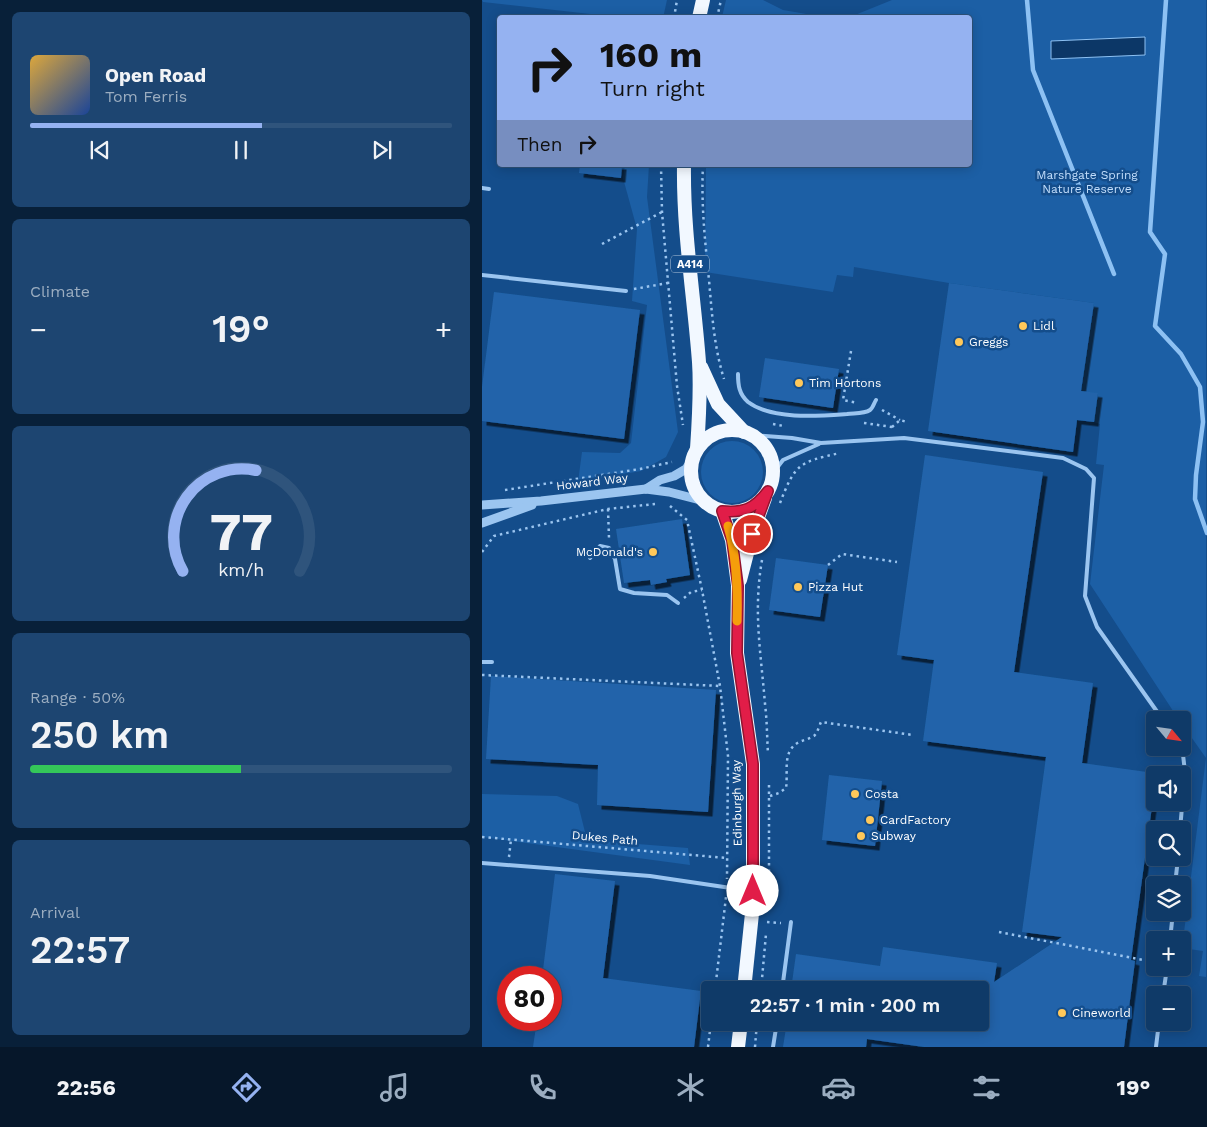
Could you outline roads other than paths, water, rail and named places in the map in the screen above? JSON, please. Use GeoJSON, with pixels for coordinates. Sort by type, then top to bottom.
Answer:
{"type":"FeatureCollection","features":[{"type":"Feature","properties":{"kind":"highway"},"geometry":{"type":"LineString","coordinates":[[700,15],[703,0]]}},
{"type":"Feature","properties":{"kind":"highway","name":"A414"},"geometry":{"type":"LineString","coordinates":[[684,167],[683,200],[699,364],[700,418],[696,453]]}},
{"type":"Feature","properties":{"kind":"highway","name":"A414"},"geometry":{"type":"LineString","coordinates":[[699,364],[718,404],[748,434]]}},
{"type":"Feature","properties":{"kind":"highway"},"geometry":{"type":"LineString","coordinates":[[730,430],[748,434],[762,443],[772,463],[773,473],[768,491],[754,506],[742,511],[722,511],[704,501],[699,496],[692,481],[691,473],[696,453],[702,443],[716,434],[730,430]]}},
{"type":"Feature","properties":{"kind":"highway","name":"Edinburgh Way"},"geometry":{"type":"LineString","coordinates":[[738,586],[752,534],[768,491]]}},
{"type":"Feature","properties":{"kind":"highway","name":"Edinburgh Way"},"geometry":{"type":"LineString","coordinates":[[722,511],[732,540],[738,586],[737,653],[753,764],[753,891],[745,981]]}},
{"type":"Feature","properties":{"kind":"highway"},"geometry":{"type":"LineString","coordinates":[[738,1047],[740,1031]]}},
{"type":"Feature","properties":{"kind":"street"},"geometry":{"type":"LineString","coordinates":[[646,489],[660,480],[674,476],[686,469],[696,453]]}},
{"type":"Feature","properties":{"kind":"street"},"geometry":{"type":"LineString","coordinates":[[646,489],[669,492],[704,501]]}},
{"type":"Feature","properties":{"kind":"street","name":"Howard Way"},"geometry":{"type":"LineString","coordinates":[[482,504],[541,501],[646,489]]}},
{"type":"Feature","properties":{"kind":"street","name":"Howard Way"},"geometry":{"type":"LineString","coordinates":[[482,523],[541,501]]}},
{"type":"Feature","properties":{"kind":"lane"},"geometry":{"type":"LineString","coordinates":[[482,188],[489,189]]}},
{"type":"Feature","properties":{"kind":"lane"},"geometry":{"type":"LineString","coordinates":[[482,275],[626,291]]}},
{"type":"Feature","properties":{"kind":"lane"},"geometry":{"type":"LineString","coordinates":[[738,374],[738,385],[741,394],[749,402],[758,407],[781,414],[822,417],[864,412],[871,410],[876,400]]}},
{"type":"Feature","properties":{"kind":"lane"},"geometry":{"type":"LineString","coordinates":[[748,434],[821,443],[904,438],[1063,458],[1086,469],[1094,478],[1085,596],[1097,627],[1158,711]]}},
{"type":"Feature","properties":{"kind":"lane"},"geometry":{"type":"LineString","coordinates":[[773,473],[783,460],[821,443]]}},
{"type":"Feature","properties":{"kind":"lane"},"geometry":{"type":"LineString","coordinates":[[590,558],[600,546],[609,548],[615,559],[620,589],[634,593],[667,595],[678,603]]}},
{"type":"Feature","properties":{"kind":"lane"},"geometry":{"type":"LineString","coordinates":[[482,662],[492,662]]}},
{"type":"Feature","properties":{"kind":"lane"},"geometry":{"type":"LineString","coordinates":[[1181,821],[1185,772],[1183,756]]}},
{"type":"Feature","properties":{"kind":"lane"},"geometry":{"type":"LineString","coordinates":[[482,863],[650,876],[753,891]]}},
{"type":"Feature","properties":{"kind":"lane"},"geometry":{"type":"LineString","coordinates":[[783,981],[791,922]]}},
{"type":"Feature","properties":{"kind":"lane"},"geometry":{"type":"LineString","coordinates":[[773,1047],[776,1031]]}},
{"type":"Feature","properties":{"kind":"lane"},"geometry":{"type":"LineString","coordinates":[[1156,1047],[1158,1031]]}},
{"type":"Feature","properties":{"kind":"waterway"},"geometry":{"type":"LineString","coordinates":[[1027,0],[1033,70],[1114,274]]}},
{"type":"Feature","properties":{"kind":"waterway"},"geometry":{"type":"LineString","coordinates":[[1166,0],[1150,232],[1165,254],[1155,326],[1181,354],[1200,387],[1203,422],[1195,499],[1207,533]]}},
{"type":"Feature","properties":{"kind":"place","name":"Lidl"},"geometry":{"type":"Point","coordinates":[1023,326]}},
{"type":"Feature","properties":{"kind":"place","name":"Greggs"},"geometry":{"type":"Point","coordinates":[959,342]}},
{"type":"Feature","properties":{"kind":"place","name":"Tim Hortons"},"geometry":{"type":"Point","coordinates":[799,383]}},
{"type":"Feature","properties":{"kind":"place","name":"McDonald's"},"geometry":{"type":"Point","coordinates":[653,552]}},
{"type":"Feature","properties":{"kind":"place","name":"Pizza Hut"},"geometry":{"type":"Point","coordinates":[798,587]}},
{"type":"Feature","properties":{"kind":"place","name":"Costa"},"geometry":{"type":"Point","coordinates":[855,794]}},
{"type":"Feature","properties":{"kind":"place","name":"CardFactory"},"geometry":{"type":"Point","coordinates":[870,820]}},
{"type":"Feature","properties":{"kind":"place","name":"Subway"},"geometry":{"type":"Point","coordinates":[861,836]}},
{"type":"Feature","properties":{"kind":"place","name":"Cineworld"},"geometry":{"type":"Point","coordinates":[1062,1013]}},
{"type":"Feature","properties":{"kind":"park label","name":"Marshgate Spring Nature Reserve"},"geometry":{"type":"Point","coordinates":[1087,182]}}]}
